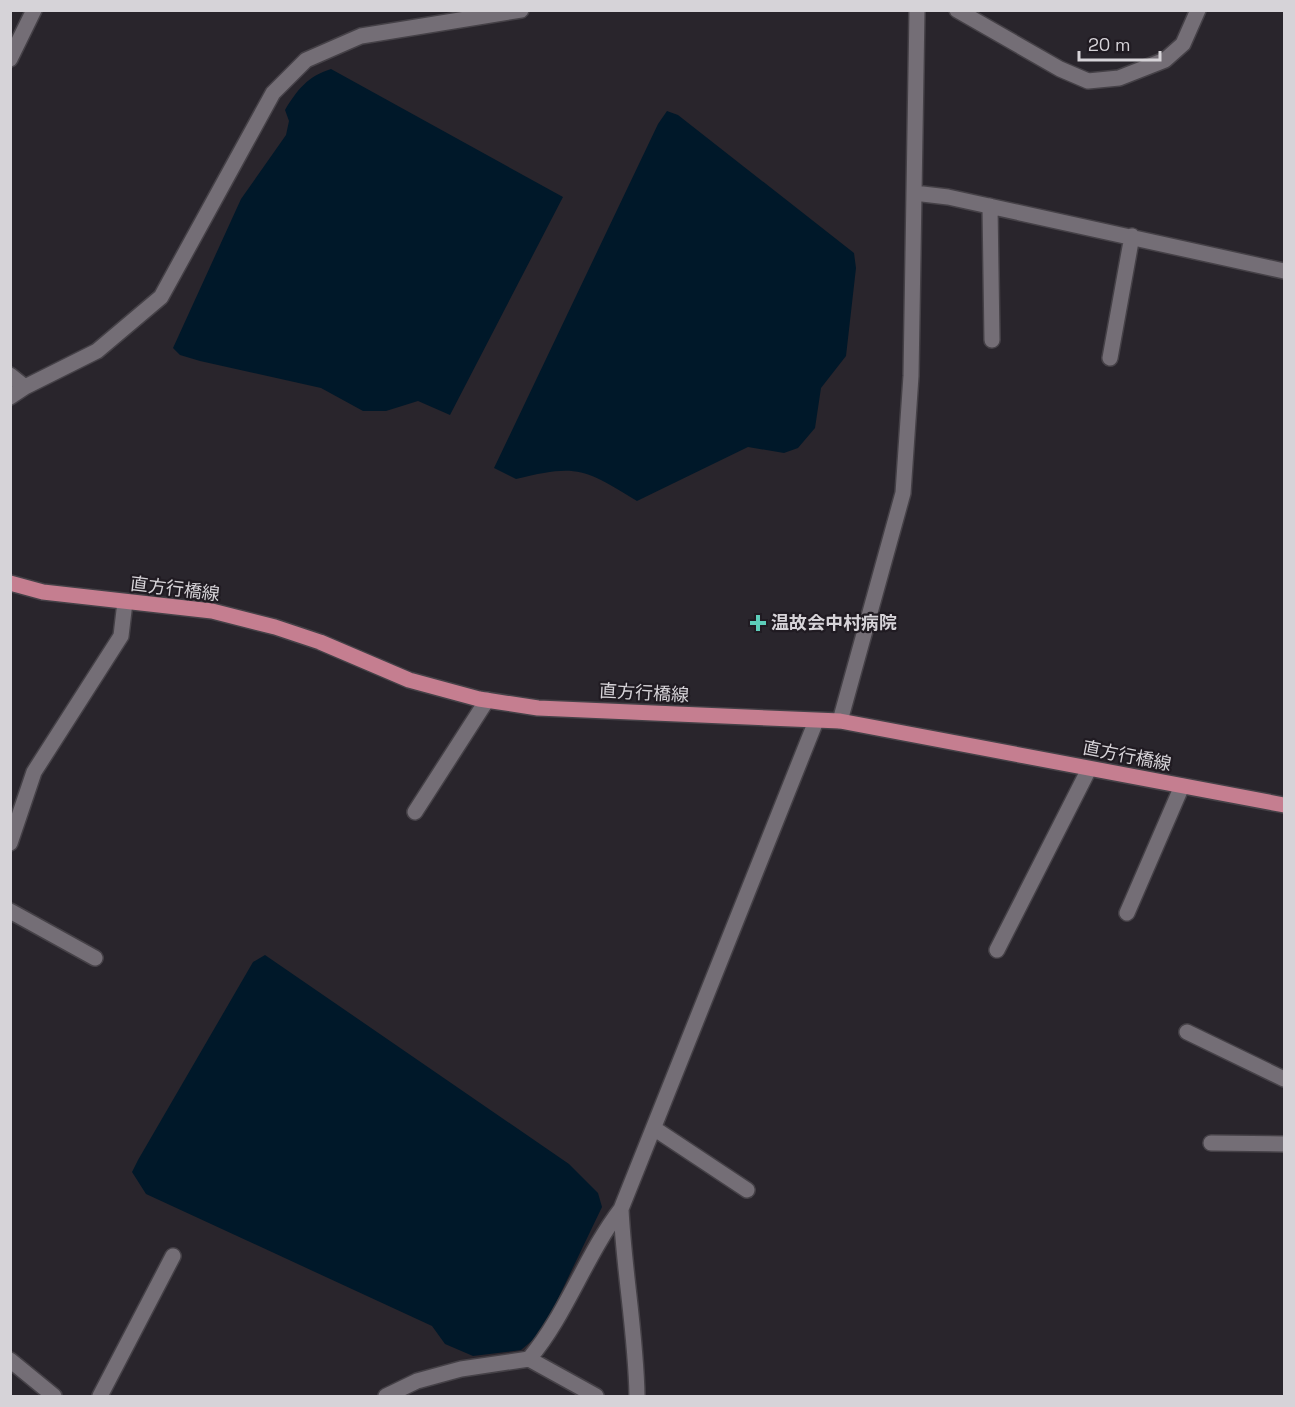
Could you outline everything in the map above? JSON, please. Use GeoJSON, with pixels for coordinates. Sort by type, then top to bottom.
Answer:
{"type":"FeatureCollection","features":[{"type":"Feature","properties":{"kind":"main road","name":"直方行橋線"},"geometry":{"type":"LineString","coordinates":[[10,583],[43,592],[212,611],[275,627],[320,642],[409,680],[487,700],[538,708],[840,721],[1284,805]]}},
{"type":"Feature","properties":{"kind":"street"},"geometry":{"type":"LineString","coordinates":[[10,59],[34,10]]}},
{"type":"Feature","properties":{"kind":"street"},"geometry":{"type":"LineString","coordinates":[[10,397],[25,387],[97,351],[161,297],[273,93],[306,60],[361,36],[521,10]]}},
{"type":"Feature","properties":{"kind":"street"},"geometry":{"type":"LineString","coordinates":[[840,721],[903,493],[911,376],[917,10]]}},
{"type":"Feature","properties":{"kind":"street"},"geometry":{"type":"LineString","coordinates":[[957,10],[1060,69],[1088,81],[1119,78],[1165,60],[1183,44],[1198,10]]}},
{"type":"Feature","properties":{"kind":"street"},"geometry":{"type":"LineString","coordinates":[[914,193],[990,206],[1284,271]]}},
{"type":"Feature","properties":{"kind":"street"},"geometry":{"type":"LineString","coordinates":[[990,206],[992,340]]}},
{"type":"Feature","properties":{"kind":"street"},"geometry":{"type":"LineString","coordinates":[[1110,358],[1132,236]]}},
{"type":"Feature","properties":{"kind":"street"},"geometry":{"type":"LineString","coordinates":[[10,375],[25,387]]}},
{"type":"Feature","properties":{"kind":"street"},"geometry":{"type":"LineString","coordinates":[[10,843],[34,772],[121,636],[125,602]]}},
{"type":"Feature","properties":{"kind":"street"},"geometry":{"type":"LineString","coordinates":[[415,812],[487,700]]}},
{"type":"Feature","properties":{"kind":"street"},"geometry":{"type":"LineString","coordinates":[[529,1359],[549,1335],[606,1228],[621,1209],[655,1129],[816,721]]}},
{"type":"Feature","properties":{"kind":"street"},"geometry":{"type":"LineString","coordinates":[[998,950],[1089,769]]}},
{"type":"Feature","properties":{"kind":"street"},"geometry":{"type":"LineString","coordinates":[[1127,913],[1182,786]]}},
{"type":"Feature","properties":{"kind":"street"},"geometry":{"type":"LineString","coordinates":[[10,911],[95,958]]}},
{"type":"Feature","properties":{"kind":"street"},"geometry":{"type":"LineString","coordinates":[[1187,1032],[1284,1079]]}},
{"type":"Feature","properties":{"kind":"street"},"geometry":{"type":"LineString","coordinates":[[655,1129],[747,1190]]}},
{"type":"Feature","properties":{"kind":"street"},"geometry":{"type":"LineString","coordinates":[[1211,1143],[1284,1144]]}},
{"type":"Feature","properties":{"kind":"street"},"geometry":{"type":"LineString","coordinates":[[621,1209],[624,1260],[636,1354],[637,1396]]}},
{"type":"Feature","properties":{"kind":"street"},"geometry":{"type":"LineString","coordinates":[[100,1396],[173,1256]]}},
{"type":"Feature","properties":{"kind":"street"},"geometry":{"type":"LineString","coordinates":[[386,1396],[417,1381],[461,1369],[529,1359],[596,1396]]}},
{"type":"Feature","properties":{"kind":"street"},"geometry":{"type":"LineString","coordinates":[[10,1360],[54,1396]]}},
{"type":"Feature","properties":{"kind":"water"},"geometry":{"type":"Polygon","coordinates":[[[331,69],[563,197],[450,415],[418,401],[386,411],[363,411],[321,388],[200,361],[180,355],[173,348],[241,199],[286,135],[289,121],[285,110],[304,85],[331,69]]]}},
{"type":"Feature","properties":{"kind":"water"},"geometry":{"type":"Polygon","coordinates":[[[667,111],[678,115],[854,253],[856,268],[846,356],[821,388],[815,428],[798,448],[784,453],[748,447],[637,501],[604,482],[579,472],[553,471],[516,479],[494,468],[658,124],[667,111]]]}},
{"type":"Feature","properties":{"kind":"water"},"geometry":{"type":"Polygon","coordinates":[[[265,955],[569,1164],[598,1193],[602,1207],[542,1332],[521,1350],[473,1356],[445,1344],[432,1326],[146,1194],[132,1172],[253,962],[265,955]]]}},
{"type":"Feature","properties":{"kind":"place","name":"温故会中村病院"},"geometry":{"type":"Point","coordinates":[758,623]}}]}
